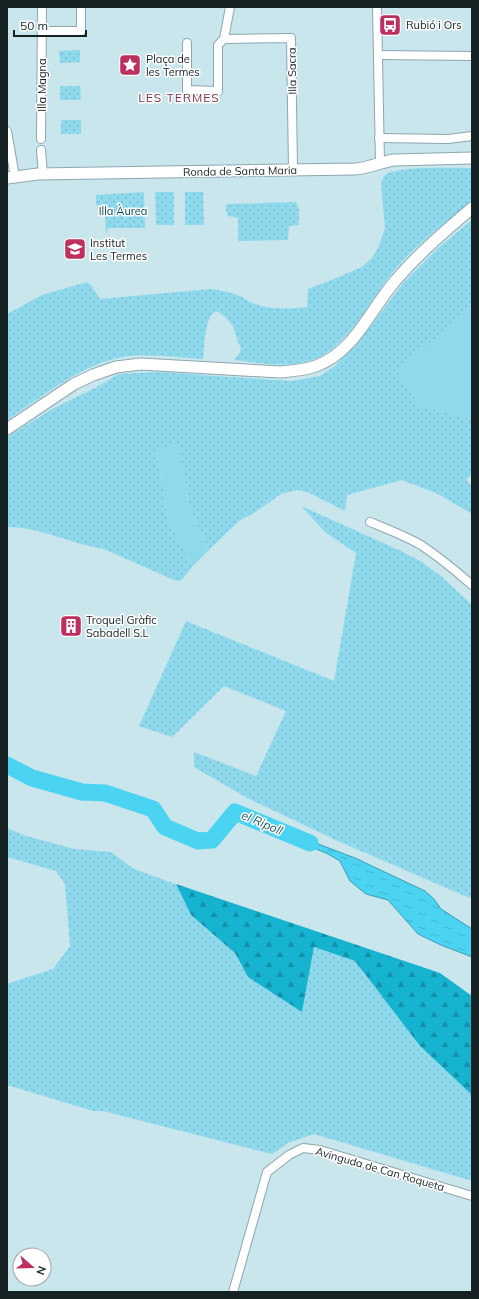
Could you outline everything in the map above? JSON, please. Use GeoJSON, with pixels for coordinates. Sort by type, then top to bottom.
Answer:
{"type":"FeatureCollection","features":[{"type":"Feature","properties":{"kind":"main road","name":"Ronda de Santa Maria"},"geometry":{"type":"LineString","coordinates":[[11,177],[43,174],[355,169],[394,160],[472,158]]}},
{"type":"Feature","properties":{"kind":"main road"},"geometry":{"type":"LineString","coordinates":[[7,429],[74,384],[93,375],[116,367],[141,364],[280,372],[300,370],[316,366],[330,359],[342,350],[362,326],[395,281],[435,240],[472,208]]}},
{"type":"Feature","properties":{"kind":"street","name":"Illa Magna"},"geometry":{"type":"LineString","coordinates":[[41,139],[42,7]]}},
{"type":"Feature","properties":{"kind":"street"},"geometry":{"type":"LineString","coordinates":[[42,30],[81,31],[81,7]]}},
{"type":"Feature","properties":{"kind":"street"},"geometry":{"type":"LineString","coordinates":[[187,43],[187,90],[218,91],[218,45],[224,38],[230,7]]}},
{"type":"Feature","properties":{"kind":"street"},"geometry":{"type":"LineString","coordinates":[[377,7],[380,163]]}},
{"type":"Feature","properties":{"kind":"street","name":"Illa Sacra"},"geometry":{"type":"LineString","coordinates":[[224,38],[291,38],[293,170]]}},
{"type":"Feature","properties":{"kind":"street"},"geometry":{"type":"LineString","coordinates":[[378,55],[472,56]]}},
{"type":"Feature","properties":{"kind":"street"},"geometry":{"type":"LineString","coordinates":[[7,131],[11,177]]}},
{"type":"Feature","properties":{"kind":"street"},"geometry":{"type":"LineString","coordinates":[[379,138],[448,139],[472,136]]}},
{"type":"Feature","properties":{"kind":"street"},"geometry":{"type":"LineString","coordinates":[[41,150],[43,174]]}},
{"type":"Feature","properties":{"kind":"street"},"geometry":{"type":"LineString","coordinates":[[370,522],[397,533],[421,546],[453,568],[472,586]]}},
{"type":"Feature","properties":{"kind":"street","name":"Avinguda de Can Roqueta"},"geometry":{"type":"LineString","coordinates":[[233,1292],[267,1172],[289,1155],[303,1148],[320,1150],[472,1196]]}},
{"type":"Feature","properties":{"kind":"green space"},"geometry":{"type":"Polygon","coordinates":[[[80,50],[80,62],[60,63],[59,51],[80,50]]]}},
{"type":"Feature","properties":{"kind":"green space"},"geometry":{"type":"Polygon","coordinates":[[[60,86],[80,86],[81,100],[60,100],[60,86]]]}},
{"type":"Feature","properties":{"kind":"green space"},"geometry":{"type":"Polygon","coordinates":[[[61,120],[81,120],[81,134],[61,134],[61,120]]]}},
{"type":"Feature","properties":{"kind":"green space"},"geometry":{"type":"Polygon","coordinates":[[[472,168],[472,201],[425,239],[407,256],[389,277],[351,330],[328,352],[315,359],[285,365],[234,360],[240,352],[241,347],[237,341],[231,323],[216,311],[212,314],[207,325],[203,359],[139,355],[103,362],[88,368],[60,384],[7,420],[7,314],[42,295],[87,282],[91,285],[100,299],[211,289],[238,295],[261,306],[287,309],[307,307],[308,289],[362,267],[372,258],[379,246],[385,228],[381,184],[386,175],[393,171],[415,169],[472,168]]]}},
{"type":"Feature","properties":{"kind":"green space","name":"Illa Àurea"},"geometry":{"type":"Polygon","coordinates":[[[144,192],[145,228],[108,228],[106,234],[105,206],[96,205],[96,195],[144,192]]]}},
{"type":"Feature","properties":{"kind":"green space","name":"Illa Àurea"},"geometry":{"type":"Polygon","coordinates":[[[155,192],[174,192],[174,225],[156,225],[155,192]]]}},
{"type":"Feature","properties":{"kind":"green space"},"geometry":{"type":"Polygon","coordinates":[[[185,192],[203,192],[204,225],[185,225],[185,192]]]}},
{"type":"Feature","properties":{"kind":"green space"},"geometry":{"type":"Polygon","coordinates":[[[296,202],[299,209],[299,225],[289,226],[288,240],[238,241],[238,218],[228,216],[226,211],[226,204],[296,202]]]}},
{"type":"Feature","properties":{"kind":"green space"},"geometry":{"type":"Polygon","coordinates":[[[472,220],[472,307],[436,338],[396,369],[420,406],[472,419],[472,475],[466,480],[472,486],[472,514],[438,494],[402,480],[347,495],[345,511],[307,492],[297,490],[281,494],[254,513],[239,521],[209,550],[191,514],[177,443],[157,451],[168,521],[193,566],[182,580],[176,581],[104,549],[31,530],[7,527],[7,437],[54,408],[95,388],[119,374],[158,372],[291,381],[320,376],[335,366],[358,343],[404,282],[438,248],[472,220]]]}},
{"type":"Feature","properties":{"kind":"green space"},"geometry":{"type":"Polygon","coordinates":[[[472,307],[472,419],[420,406],[396,369],[436,338],[472,307]]]}},
{"type":"Feature","properties":{"kind":"green space"},"geometry":{"type":"Polygon","coordinates":[[[177,442],[191,514],[209,550],[193,566],[168,521],[157,451],[177,442]]]}},
{"type":"Feature","properties":{"kind":"green space"},"geometry":{"type":"Polygon","coordinates":[[[301,506],[422,562],[442,577],[472,605],[472,899],[338,841],[247,798],[194,767],[194,752],[256,776],[286,711],[224,686],[172,737],[139,726],[186,621],[334,681],[356,553],[326,533],[301,506]]]}},
{"type":"Feature","properties":{"kind":"green space"},"geometry":{"type":"Polygon","coordinates":[[[7,828],[23,835],[74,849],[111,852],[134,869],[176,884],[191,915],[235,953],[248,977],[302,1011],[314,947],[355,961],[420,1046],[472,1095],[472,1181],[314,1134],[288,1143],[272,1154],[103,1111],[93,1111],[7,1085],[7,984],[53,969],[70,946],[65,884],[56,871],[7,857],[7,828]]]}},
{"type":"Feature","properties":{"kind":"green space"},"geometry":{"type":"Polygon","coordinates":[[[176,884],[440,973],[472,996],[472,1095],[420,1046],[355,961],[314,947],[302,1012],[248,977],[235,953],[191,915],[176,884]]]}},
{"type":"Feature","properties":{"kind":"water"},"geometry":{"type":"Polygon","coordinates":[[[289,834],[355,858],[425,891],[434,899],[441,909],[472,929],[472,957],[418,934],[388,900],[366,894],[350,881],[340,861],[328,854],[290,838],[289,834]]]}},
{"type":"Feature","properties":{"kind":"waterway","name":"el Ripoll"},"geometry":{"type":"LineString","coordinates":[[7,765],[32,778],[82,792],[105,793],[153,809],[165,827],[198,841],[212,840],[235,812],[310,843]]}},
{"type":"Feature","properties":{"kind":"place","name":"Rubió i Ors"},"geometry":{"type":"Point","coordinates":[390,25]}},
{"type":"Feature","properties":{"kind":"place","name":"Plaça de les Termes"},"geometry":{"type":"Point","coordinates":[130,65]}},
{"type":"Feature","properties":{"kind":"place","name":"Institut Les Termes"},"geometry":{"type":"Point","coordinates":[75,249]}},
{"type":"Feature","properties":{"kind":"place","name":"Troquel Gràfic Sabadell S.L"},"geometry":{"type":"Point","coordinates":[71,626]}},
{"type":"Feature","properties":{"kind":"district","name":"LES TERMES"},"geometry":{"type":"Point","coordinates":[179,98]}}]}
